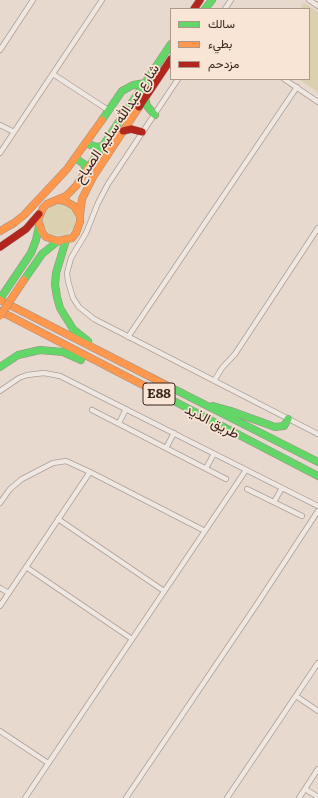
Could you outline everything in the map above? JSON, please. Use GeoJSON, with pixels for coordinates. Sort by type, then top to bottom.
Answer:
{"type":"FeatureCollection","features":[{"type":"Feature","properties":{"kind":"main road","name":"شارع عبدالله سليم الصباح"},"geometry":{"type":"LineString","coordinates":[[59,200],[71,191],[86,171],[170,46]]}},
{"type":"Feature","properties":{"kind":"main road","name":"شارع عبدالله سليم الصباح"},"geometry":{"type":"LineString","coordinates":[[80,216],[82,199],[87,188],[144,98],[170,60]]}},
{"type":"Feature","properties":{"kind":"main road"},"geometry":{"type":"LineString","coordinates":[[0,232],[14,223],[30,209],[58,179],[86,143],[108,110],[126,88],[145,83]]}},
{"type":"Feature","properties":{"kind":"main road"},"geometry":{"type":"LineString","coordinates":[[144,98],[147,106],[155,115]]}},
{"type":"Feature","properties":{"kind":"main road"},"geometry":{"type":"LineString","coordinates":[[123,131],[131,129],[142,132]]}},
{"type":"Feature","properties":{"kind":"main road"},"geometry":{"type":"LineString","coordinates":[[86,143],[96,147],[103,146]]}},
{"type":"Feature","properties":{"kind":"main road"},"geometry":{"type":"LineString","coordinates":[[75,158],[84,164],[86,171]]}},
{"type":"Feature","properties":{"kind":"main road"},"geometry":{"type":"LineString","coordinates":[[0,247],[26,229],[47,204],[59,200],[70,203],[78,210],[80,216],[79,228],[72,238],[58,242],[42,254],[0,316]]}},
{"type":"Feature","properties":{"kind":"main road"},"geometry":{"type":"LineString","coordinates":[[0,300],[34,246],[39,226],[40,214]]}},
{"type":"Feature","properties":{"kind":"main road"},"geometry":{"type":"LineString","coordinates":[[39,226],[46,237],[58,242]]}},
{"type":"Feature","properties":{"kind":"main road"},"geometry":{"type":"LineString","coordinates":[[66,240],[56,273],[56,285],[60,308],[73,329],[92,344],[148,371],[190,398]]}},
{"type":"Feature","properties":{"kind":"main road","name":"طريق الذيد"},"geometry":{"type":"LineString","coordinates":[[0,300],[318,462]]}},
{"type":"Feature","properties":{"kind":"main road","name":"طريق الذيد"},"geometry":{"type":"LineString","coordinates":[[0,312],[318,476]]}},
{"type":"Feature","properties":{"kind":"main road"},"geometry":{"type":"LineString","coordinates":[[0,367],[18,355],[29,352],[40,350],[63,352],[142,391],[184,408]]}},
{"type":"Feature","properties":{"kind":"main road"},"geometry":{"type":"LineString","coordinates":[[203,404],[217,406],[275,427],[284,426],[288,419]]}},
{"type":"Feature","properties":{"kind":"street"},"geometry":{"type":"LineString","coordinates":[[0,50],[32,0]]}},
{"type":"Feature","properties":{"kind":"street"},"geometry":{"type":"LineString","coordinates":[[0,153],[102,0]]}},
{"type":"Feature","properties":{"kind":"street"},"geometry":{"type":"LineString","coordinates":[[309,0],[318,6]]}},
{"type":"Feature","properties":{"kind":"street"},"geometry":{"type":"LineString","coordinates":[[53,74],[108,110]]}},
{"type":"Feature","properties":{"kind":"street"},"geometry":{"type":"LineString","coordinates":[[177,80],[103,193],[86,233],[71,258],[68,274],[73,298],[79,307],[94,319],[318,434]]}},
{"type":"Feature","properties":{"kind":"street"},"geometry":{"type":"LineString","coordinates":[[286,80],[318,102]]}},
{"type":"Feature","properties":{"kind":"street"},"geometry":{"type":"LineString","coordinates":[[128,337],[297,87]]}},
{"type":"Feature","properties":{"kind":"street"},"geometry":{"type":"LineString","coordinates":[[0,125],[14,132]]}},
{"type":"Feature","properties":{"kind":"street"},"geometry":{"type":"LineString","coordinates":[[214,381],[222,368],[235,354],[318,228]]}},
{"type":"Feature","properties":{"kind":"street"},"geometry":{"type":"LineString","coordinates":[[0,391],[19,378],[27,375],[40,373],[52,374],[67,379],[318,506]]}},
{"type":"Feature","properties":{"kind":"street"},"geometry":{"type":"LineString","coordinates":[[119,423],[126,409]]}},
{"type":"Feature","properties":{"kind":"street"},"geometry":{"type":"LineString","coordinates":[[92,410],[226,479]]}},
{"type":"Feature","properties":{"kind":"street"},"geometry":{"type":"LineString","coordinates":[[166,448],[174,433]]}},
{"type":"Feature","properties":{"kind":"street"},"geometry":{"type":"LineString","coordinates":[[206,468],[214,454]]}},
{"type":"Feature","properties":{"kind":"street"},"geometry":{"type":"LineString","coordinates":[[0,504],[16,484],[30,474],[53,462],[70,462],[205,531]]}},
{"type":"Feature","properties":{"kind":"street"},"geometry":{"type":"LineString","coordinates":[[25,798],[246,470]]}},
{"type":"Feature","properties":{"kind":"street"},"geometry":{"type":"LineString","coordinates":[[0,606],[90,472]]}},
{"type":"Feature","properties":{"kind":"street"},"geometry":{"type":"LineString","coordinates":[[274,502],[282,488]]}},
{"type":"Feature","properties":{"kind":"street"},"geometry":{"type":"LineString","coordinates":[[247,489],[302,516]]}},
{"type":"Feature","properties":{"kind":"street"},"geometry":{"type":"LineString","coordinates":[[126,798],[318,511]]}},
{"type":"Feature","properties":{"kind":"street"},"geometry":{"type":"LineString","coordinates":[[58,519],[164,591]]}},
{"type":"Feature","properties":{"kind":"street"},"geometry":{"type":"LineString","coordinates":[[26,567],[132,639]]}},
{"type":"Feature","properties":{"kind":"street"},"geometry":{"type":"LineString","coordinates":[[0,588],[9,593]]}},
{"type":"Feature","properties":{"kind":"street"},"geometry":{"type":"LineString","coordinates":[[227,798],[318,664]]}},
{"type":"Feature","properties":{"kind":"street"},"geometry":{"type":"LineString","coordinates":[[296,696],[318,711]]}},
{"type":"Feature","properties":{"kind":"street"},"geometry":{"type":"LineString","coordinates":[[0,731],[48,763]]}},
{"type":"Feature","properties":{"kind":"street"},"geometry":{"type":"LineString","coordinates":[[299,798],[318,769]]}},
{"type":"Feature","properties":{"kind":"street"},"geometry":{"type":"LineString","coordinates":[[305,789],[318,797]]}},
{"type":"Feature","properties":{"kind":"shaded area"},"geometry":{"type":"Polygon","coordinates":[[[304,3],[318,12],[318,92],[300,80],[310,80],[310,8],[301,8],[304,3]]]}},
{"type":"Feature","properties":{"kind":"shaded area"},"geometry":{"type":"Polygon","coordinates":[[[54,202],[71,206],[76,215],[75,227],[67,235],[61,236],[50,234],[42,225],[42,214],[54,202]]]}},
{"type":"Feature","properties":{"kind":"traffic: fast"},"geometry":{"type":"LineString","coordinates":[[206,8],[212,0]]}},
{"type":"Feature","properties":{"kind":"traffic: fast"},"geometry":{"type":"LineString","coordinates":[[90,165],[170,45]]}},
{"type":"Feature","properties":{"kind":"traffic: fast"},"geometry":{"type":"LineString","coordinates":[[102,120],[122,91],[133,85],[145,83]]}},
{"type":"Feature","properties":{"kind":"traffic: fast"},"geometry":{"type":"LineString","coordinates":[[145,98],[147,106],[155,115]]}},
{"type":"Feature","properties":{"kind":"traffic: fast"},"geometry":{"type":"LineString","coordinates":[[86,143],[96,147],[103,146]]}},
{"type":"Feature","properties":{"kind":"traffic: fast"},"geometry":{"type":"LineString","coordinates":[[75,158],[84,164],[86,171]]}},
{"type":"Feature","properties":{"kind":"traffic: fast"},"geometry":{"type":"LineString","coordinates":[[0,299],[31,253],[39,226]]}},
{"type":"Feature","properties":{"kind":"traffic: fast"},"geometry":{"type":"LineString","coordinates":[[66,240],[56,273],[55,285],[57,297],[60,308],[73,329],[88,341]]}},
{"type":"Feature","properties":{"kind":"traffic: fast"},"geometry":{"type":"LineString","coordinates":[[24,280],[42,254],[58,241]]}},
{"type":"Feature","properties":{"kind":"traffic: fast"},"geometry":{"type":"LineString","coordinates":[[0,367],[18,355],[40,350],[63,352],[81,360]]}},
{"type":"Feature","properties":{"kind":"traffic: fast"},"geometry":{"type":"LineString","coordinates":[[172,388],[318,462]]}},
{"type":"Feature","properties":{"kind":"traffic: fast"},"geometry":{"type":"LineString","coordinates":[[168,398],[318,476]]}},
{"type":"Feature","properties":{"kind":"traffic: fast"},"geometry":{"type":"LineString","coordinates":[[213,406],[275,427],[284,426],[288,419]]}},
{"type":"Feature","properties":{"kind":"traffic: slow"},"geometry":{"type":"LineString","coordinates":[[80,215],[82,199],[93,177],[139,107]]}},
{"type":"Feature","properties":{"kind":"traffic: slow"},"geometry":{"type":"LineString","coordinates":[[0,231],[24,215],[67,169],[102,120]]}},
{"type":"Feature","properties":{"kind":"traffic: slow"},"geometry":{"type":"LineString","coordinates":[[59,200],[65,201],[74,206],[80,216],[80,222],[76,233],[72,238],[58,241],[46,237],[42,232],[38,220],[43,208],[47,204],[66,196],[76,186],[90,165]]}},
{"type":"Feature","properties":{"kind":"traffic: slow"},"geometry":{"type":"LineString","coordinates":[[0,316],[24,280]]}},
{"type":"Feature","properties":{"kind":"traffic: slow"},"geometry":{"type":"LineString","coordinates":[[0,300],[172,388]]}},
{"type":"Feature","properties":{"kind":"traffic: slow"},"geometry":{"type":"LineString","coordinates":[[0,311],[168,398]]}},
{"type":"Feature","properties":{"kind":"traffic: jam"},"geometry":{"type":"LineString","coordinates":[[195,8],[200,0]]}},
{"type":"Feature","properties":{"kind":"traffic: jam"},"geometry":{"type":"LineString","coordinates":[[139,107],[170,60]]}},
{"type":"Feature","properties":{"kind":"traffic: jam"},"geometry":{"type":"LineString","coordinates":[[123,131],[131,129],[142,132]]}},
{"type":"Feature","properties":{"kind":"traffic: jam"},"geometry":{"type":"LineString","coordinates":[[0,247],[26,229],[39,214]]}}]}
